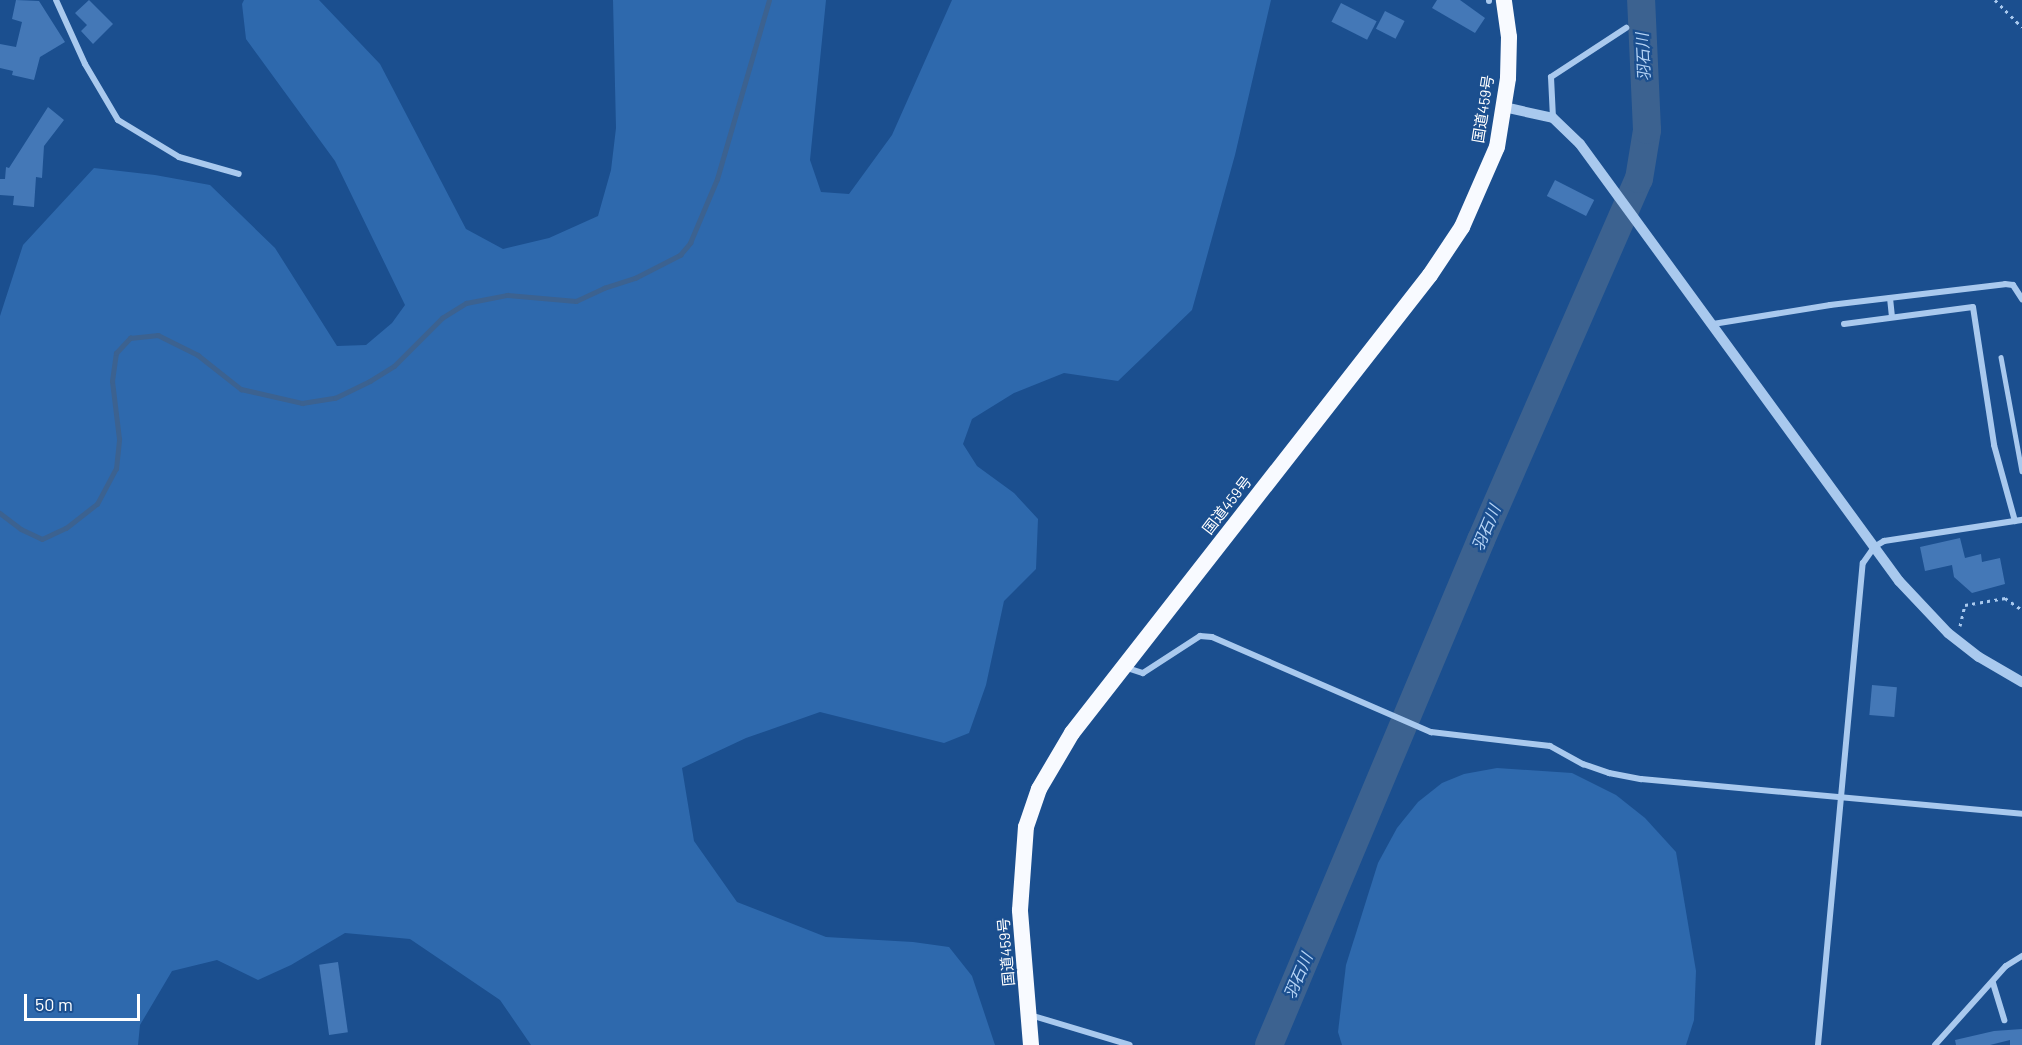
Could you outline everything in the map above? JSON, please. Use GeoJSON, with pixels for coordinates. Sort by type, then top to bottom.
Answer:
{"type":"FeatureCollection","features":[{"type":"Feature","properties":{"kind":"highway","name":"国道459号"},"geometry":{"type":"LineString","coordinates":[[1031,1045],[1020,910],[1026,827],[1039,789],[1055,760],[1124,667],[1430,275],[1462,227],[1497,147],[1504,107],[1509,37],[1504,0]]}},
{"type":"Feature","properties":{"kind":"street"},"geometry":{"type":"LineString","coordinates":[[56,0],[86,64],[118,120],[179,157],[239,174]]}},
{"type":"Feature","properties":{"kind":"street"},"geometry":{"type":"LineString","coordinates":[[1553,118],[1551,77],[1626,28]]}},
{"type":"Feature","properties":{"kind":"street"},"geometry":{"type":"LineString","coordinates":[[1504,107],[1553,118],[1580,144],[1874,547],[1924,609],[1979,657],[2022,682]]}},
{"type":"Feature","properties":{"kind":"street"},"geometry":{"type":"LineString","coordinates":[[1713,324],[2005,284],[2013,285],[2022,299]]}},
{"type":"Feature","properties":{"kind":"street"},"geometry":{"type":"LineString","coordinates":[[1890,298],[1892,316]]}},
{"type":"Feature","properties":{"kind":"street"},"geometry":{"type":"LineString","coordinates":[[1818,1045],[1863,563],[1874,547],[1884,541],[2018,520],[1994,445],[1973,307],[1845,324]]}},
{"type":"Feature","properties":{"kind":"street"},"geometry":{"type":"LineString","coordinates":[[1124,667],[1143,672],[1200,636],[1212,637],[1413,726],[1431,732],[1550,746],[1583,764],[1609,773],[1641,779],[2022,814]]}},
{"type":"Feature","properties":{"kind":"street"},"geometry":{"type":"LineString","coordinates":[[1935,1045],[1993,984],[2006,966],[2022,956]]}},
{"type":"Feature","properties":{"kind":"street"},"geometry":{"type":"LineString","coordinates":[[1993,984],[2004,1020]]}},
{"type":"Feature","properties":{"kind":"street"},"geometry":{"type":"LineString","coordinates":[[1029,1015],[1130,1045]]}},
{"type":"Feature","properties":{"kind":"lane"},"geometry":{"type":"LineString","coordinates":[[2001,357],[2022,471]]}},
{"type":"Feature","properties":{"kind":"path"},"geometry":{"type":"LineString","coordinates":[[1995,0],[2022,27]]}},
{"type":"Feature","properties":{"kind":"path"},"geometry":{"type":"LineString","coordinates":[[1957,640],[1965,605],[2006,598],[2022,610]]}},
{"type":"Feature","properties":{"kind":"shaded area"},"geometry":{"type":"Polygon","coordinates":[[[244,0],[319,0],[380,64],[466,229],[503,249],[549,238],[598,216],[611,170],[616,128],[613,0],[826,0],[810,160],[821,192],[849,194],[892,135],[952,0],[1271,0],[1235,155],[1192,310],[1118,381],[1064,373],[1014,393],[972,419],[963,444],[977,466],[1014,493],[1038,519],[1036,569],[1004,601],[986,685],[969,733],[944,743],[820,712],[746,738],[682,768],[694,841],[737,902],[826,937],[913,942],[949,947],[972,976],[995,1045],[531,1045],[500,1000],[410,939],[345,933],[291,965],[258,980],[217,960],[172,971],[140,1025],[138,1045],[0,1045],[0,316],[23,245],[94,168],[155,175],[210,185],[275,248],[337,346],[366,345],[392,323],[405,305],[335,161],[246,39],[242,4],[244,0]]]}},
{"type":"Feature","properties":{"kind":"shaded area"},"geometry":{"type":"Polygon","coordinates":[[[1497,768],[1572,773],[1616,795],[1645,818],[1676,852],[1696,971],[1694,1020],[1686,1045],[1342,1045],[1338,1032],[1346,965],[1378,863],[1397,828],[1418,802],[1442,783],[1464,774],[1497,768]]]}},
{"type":"Feature","properties":{"kind":"building"},"geometry":{"type":"Polygon","coordinates":[[[16,0],[39,1],[65,42],[40,57],[34,80],[12,75],[13,71],[0,68],[0,44],[16,47],[22,22],[12,19],[16,0]]]}},
{"type":"Feature","properties":{"kind":"building"},"geometry":{"type":"Polygon","coordinates":[[[89,0],[113,24],[93,44],[81,31],[87,25],[75,13],[89,0]]]}},
{"type":"Feature","properties":{"kind":"building"},"geometry":{"type":"Polygon","coordinates":[[[1437,0],[1460,0],[1485,18],[1475,33],[1432,8],[1437,0]]]}},
{"type":"Feature","properties":{"kind":"building"},"geometry":{"type":"Polygon","coordinates":[[[1341,3],[1377,21],[1367,40],[1331,22],[1341,3]]]}},
{"type":"Feature","properties":{"kind":"building"},"geometry":{"type":"Polygon","coordinates":[[[1385,11],[1405,21],[1396,39],[1376,29],[1385,11]]]}},
{"type":"Feature","properties":{"kind":"building"},"geometry":{"type":"Polygon","coordinates":[[[48,107],[64,120],[44,146],[42,178],[36,177],[34,207],[13,205],[14,196],[0,195],[0,179],[5,179],[6,167],[9,168],[48,107]]]}},
{"type":"Feature","properties":{"kind":"building"},"geometry":{"type":"Polygon","coordinates":[[[1555,180],[1594,200],[1586,216],[1547,196],[1555,180]]]}},
{"type":"Feature","properties":{"kind":"building"},"geometry":{"type":"Polygon","coordinates":[[[1960,538],[1965,558],[1981,554],[1982,562],[2000,558],[2005,584],[1972,593],[1954,577],[1952,565],[1925,571],[1920,547],[1960,538]]]}},
{"type":"Feature","properties":{"kind":"building"},"geometry":{"type":"Polygon","coordinates":[[[1872,685],[1897,687],[1894,717],[1869,715],[1872,685]]]}},
{"type":"Feature","properties":{"kind":"building"},"geometry":{"type":"Polygon","coordinates":[[[338,962],[348,1032],[329,1035],[319,965],[338,962]]]}},
{"type":"Feature","properties":{"kind":"building"},"geometry":{"type":"Polygon","coordinates":[[[2022,1029],[2022,1045],[2010,1045],[2010,1040],[1990,1045],[1956,1045],[1955,1040],[1994,1031],[2022,1029]]]}},
{"type":"Feature","properties":{"kind":"waterway"},"geometry":{"type":"LineString","coordinates":[[0,513],[21,529],[42,539],[66,528],[97,504],[116,469],[119,439],[112,381],[116,353],[130,338],[158,335],[198,355],[241,389],[302,403],[335,398],[370,381],[394,366],[442,318],[466,303],[507,295],[576,301],[604,288],[635,278],[680,255],[690,243],[717,179],[769,0]]}},
{"type":"Feature","properties":{"kind":"waterway","name":"羽石川"},"geometry":{"type":"LineString","coordinates":[[1269,1045],[1481,540],[1639,179],[1647,130],[1641,0]]}}]}
